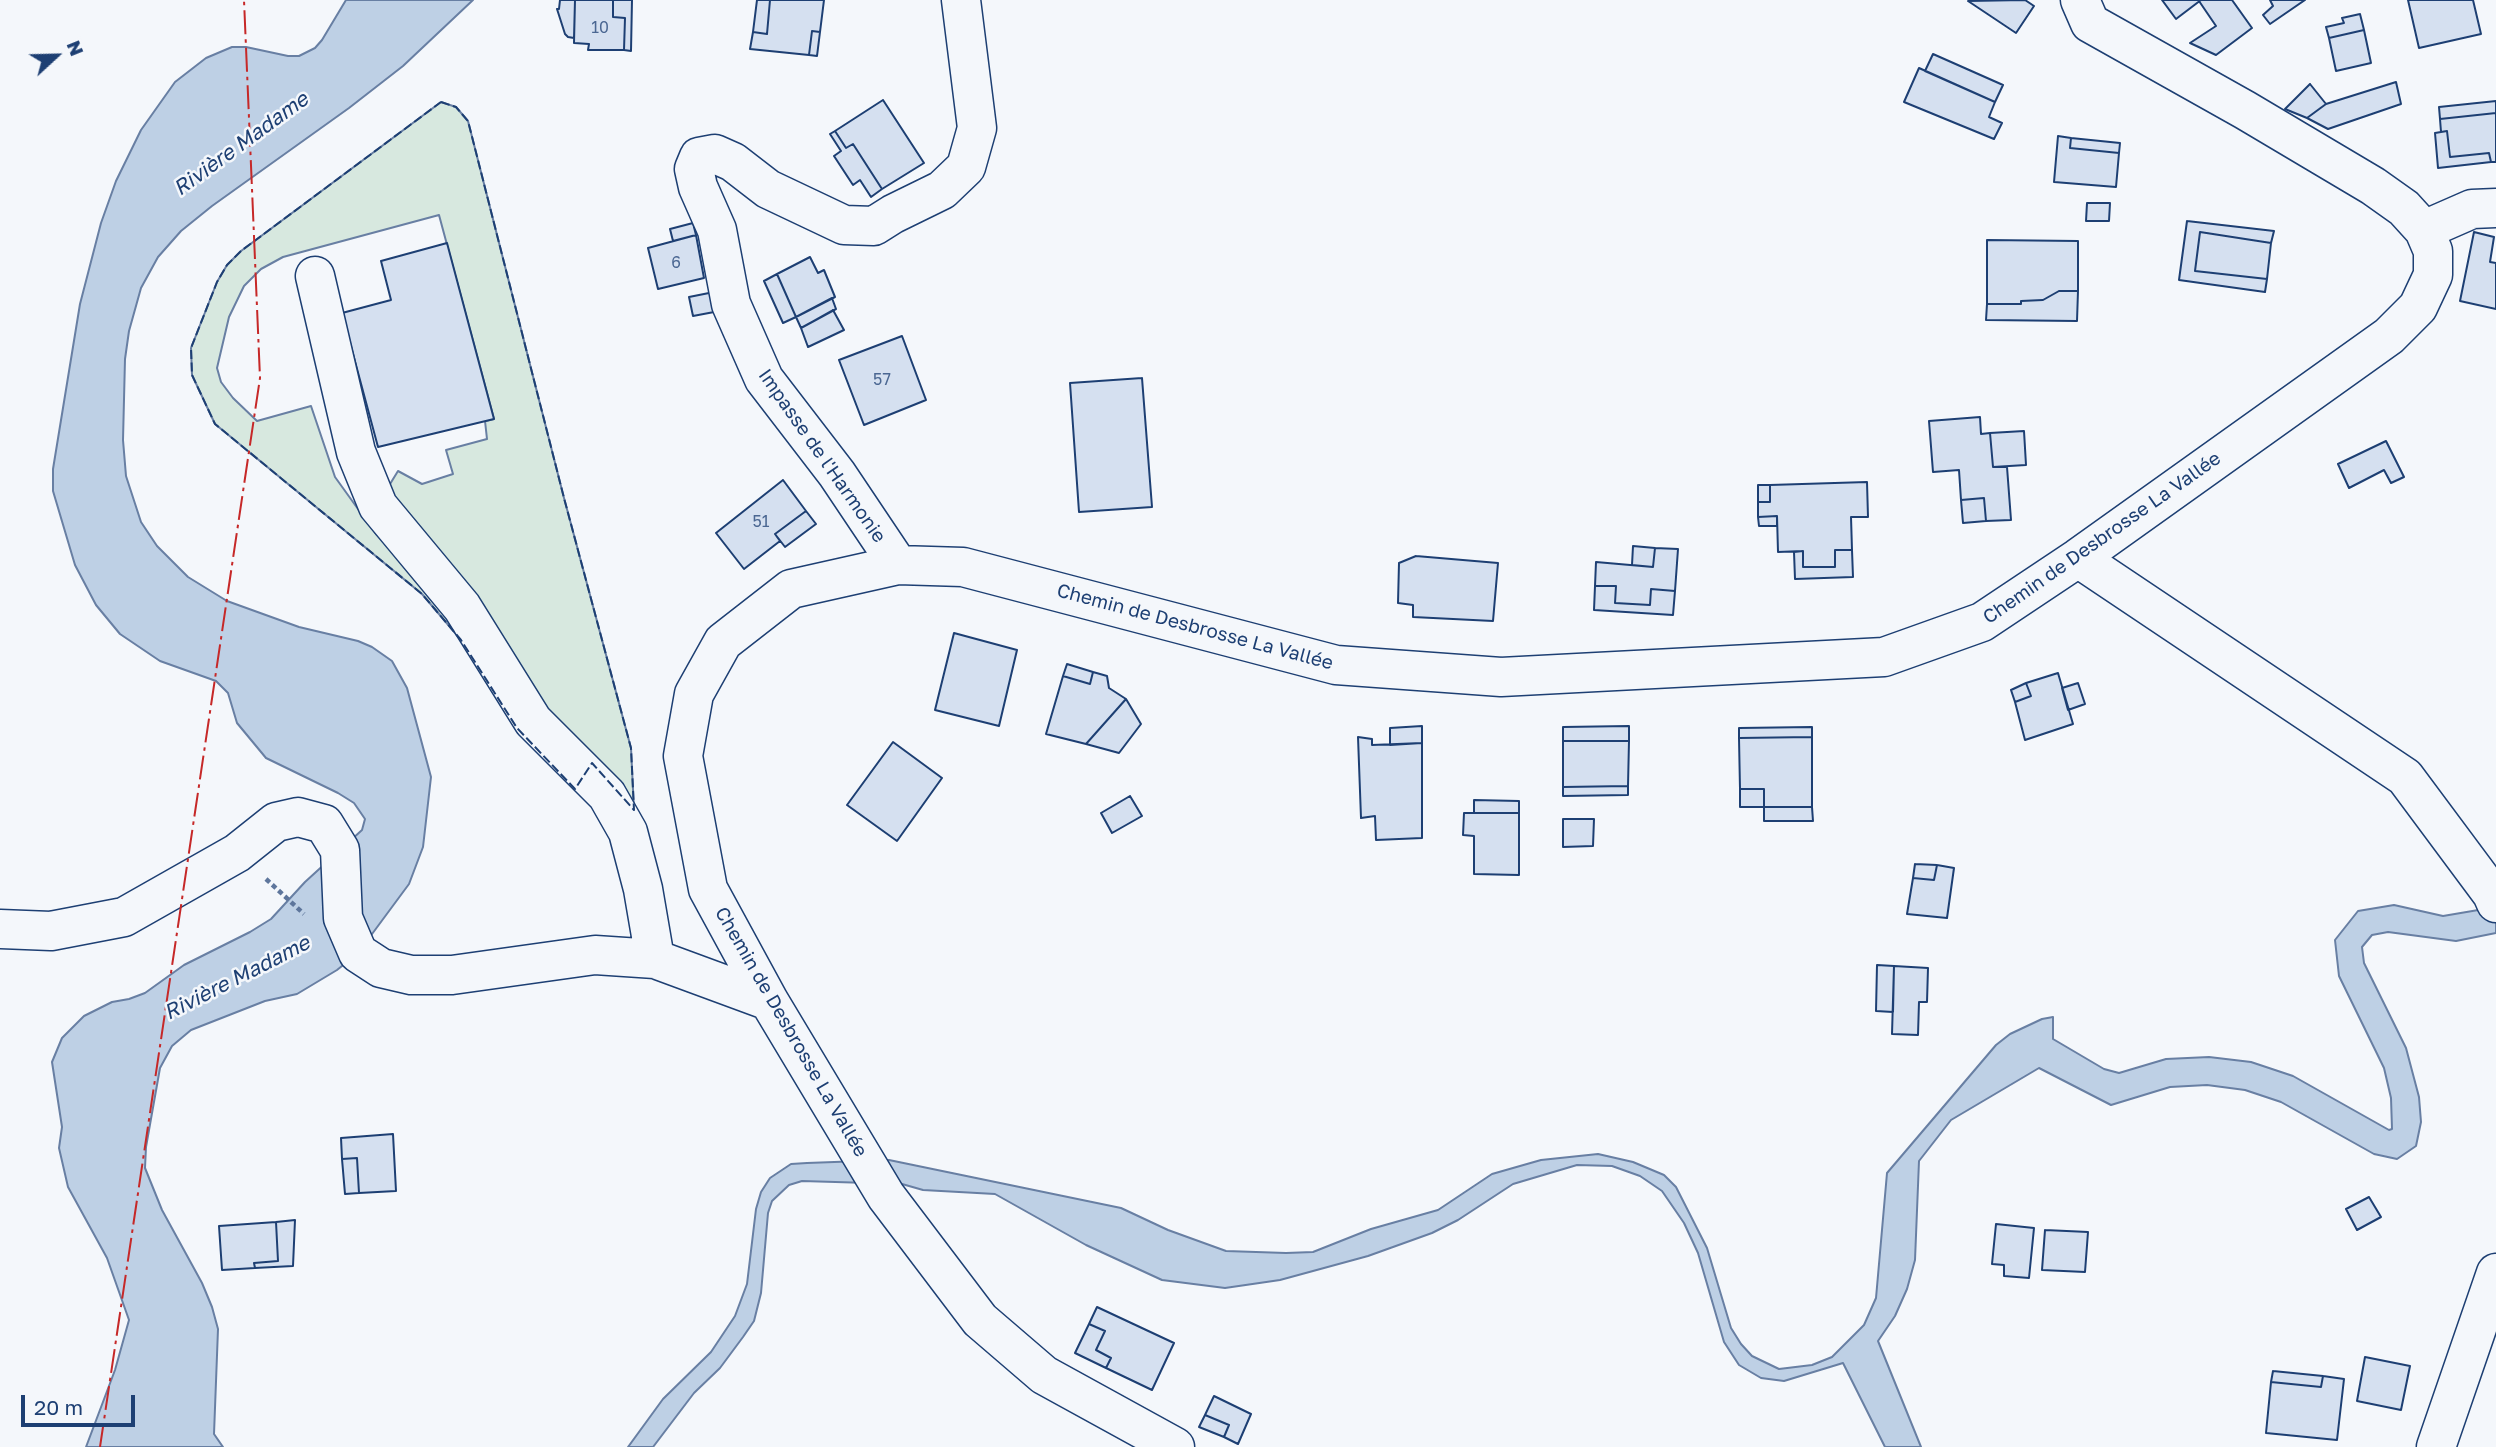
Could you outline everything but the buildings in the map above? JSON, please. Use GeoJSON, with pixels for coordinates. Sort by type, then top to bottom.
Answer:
{"type":"FeatureCollection","features":[{"type":"Feature","properties":{"kind":"street","name":"Impasse de l'Harmonie"},"geometry":{"type":"LineString","coordinates":[[898,565],[837,474],[764,379],[731,304],[717,230],[698,187],[694,169],[699,158],[715,154],[733,162],[768,189],[844,225],[874,226],[893,214],[943,191],[966,167],[977,128],[961,0]]}},
{"type":"Feature","properties":{"kind":"street","name":"Chemin de Desbrosse La Vallée"},"geometry":{"type":"LineString","coordinates":[[1175,1447],[1044,1375],[979,1320],[887,1196],[769,1001],[708,889],[684,756],[694,694],[723,642],[791,589],[898,565],[963,567],[1336,665],[1501,677],[1884,657],[1982,622],[2078,558],[2389,336],[2418,307],[2433,275],[2433,251],[2424,230],[2404,208],[2245,110],[2090,23],[2080,0]]}},
{"type":"Feature","properties":{"kind":"street"},"geometry":{"type":"LineString","coordinates":[[2424,230],[2472,209],[2496,208]]}},
{"type":"Feature","properties":{"kind":"street"},"geometry":{"type":"LineString","coordinates":[[315,276],[356,452],[378,506],[463,607],[533,721],[607,795],[628,832],[643,889],[655,959]]}},
{"type":"Feature","properties":{"kind":"street"},"geometry":{"type":"LineString","coordinates":[[2078,558],[2405,777],[2496,903]]}},
{"type":"Feature","properties":{"kind":"street"},"geometry":{"type":"LineString","coordinates":[[0,929],[51,930],[124,917],[237,853],[276,822],[298,817],[324,824],[340,850],[342,918],[358,953],[381,968],[411,975],[452,975],[595,955],[655,959],[769,1001]]}},
{"type":"Feature","properties":{"kind":"street"},"geometry":{"type":"LineString","coordinates":[[2436,1447],[2496,1273]]}},
{"type":"Feature","properties":{"kind":"shaded area"},"geometry":{"type":"Polygon","coordinates":[[[441,102],[456,107],[468,121],[631,748],[634,810],[563,739],[387,489],[398,471],[422,484],[453,474],[446,450],[487,439],[485,421],[494,419],[439,215],[283,257],[261,269],[244,286],[229,317],[217,368],[221,382],[233,398],[257,421],[311,406],[335,477],[376,534],[439,598],[461,640],[422,594],[215,424],[192,375],[191,348],[217,282],[227,265],[241,251],[441,102]]]}},
{"type":"Feature","properties":{"kind":"water","name":"Rivière Madame"},"geometry":{"type":"Polygon","coordinates":[[[346,0],[473,0],[403,66],[212,206],[181,231],[158,257],[141,288],[129,331],[125,359],[123,440],[126,476],[141,522],[157,546],[188,577],[227,601],[299,627],[358,641],[392,661],[407,688],[431,777],[423,847],[409,884],[358,953],[337,970],[297,994],[265,1001],[191,1030],[172,1046],[160,1068],[146,1147],[145,1168],[162,1210],[202,1283],[212,1307],[218,1329],[214,1434],[223,1447],[86,1447],[115,1370],[129,1320],[107,1258],[68,1187],[59,1148],[62,1127],[52,1062],[62,1038],[84,1016],[112,1002],[145,993],[184,965],[271,919],[305,882],[362,830],[365,819],[354,803],[338,793],[266,758],[237,723],[228,693],[216,681],[160,661],[120,634],[96,605],[75,565],[53,491],[53,469],[80,304],[101,223],[116,181],[141,130],[175,82],[206,58],[232,47],[299,56],[315,48],[322,40],[346,0]]]}},
{"type":"Feature","properties":{"kind":"water"},"geometry":{"type":"Polygon","coordinates":[[[2394,905],[2443,916],[2496,907],[2496,933],[2456,941],[2388,932],[2372,935],[2362,947],[2364,963],[2406,1048],[2419,1097],[2421,1122],[2416,1146],[2397,1159],[2374,1154],[2281,1102],[2245,1090],[2207,1085],[2170,1087],[2111,1105],[2039,1068],[1951,1120],[1919,1161],[1915,1260],[1907,1289],[1895,1316],[1878,1341],[1921,1447],[1885,1447],[1843,1363],[1784,1381],[1761,1378],[1739,1365],[1724,1342],[1698,1253],[1684,1223],[1662,1191],[1640,1176],[1612,1166],[1577,1165],[1513,1184],[1458,1220],[1432,1233],[1368,1256],[1280,1280],[1225,1288],[1162,1280],[1086,1245],[995,1194],[923,1190],[902,1184],[802,1181],[789,1185],[772,1201],[768,1213],[761,1293],[754,1321],[720,1368],[694,1393],[653,1447],[628,1447],[663,1399],[711,1352],[735,1316],[747,1284],[756,1209],[761,1192],[770,1178],[791,1164],[889,1160],[1121,1208],[1168,1230],[1226,1251],[1286,1253],[1313,1252],[1371,1229],[1438,1210],[1492,1174],[1541,1160],[1598,1154],[1633,1162],[1664,1175],[1676,1187],[1707,1248],[1731,1328],[1752,1356],[1779,1369],[1812,1365],[1832,1357],[1864,1325],[1876,1298],[1887,1173],[1996,1045],[2010,1034],[2042,1019],[2053,1017],[2053,1039],[2104,1069],[2119,1073],[2166,1059],[2209,1057],[2251,1062],[2293,1076],[2389,1130],[2392,1129],[2391,1098],[2384,1068],[2339,976],[2335,940],[2358,911],[2394,905]]]}},
{"type":"Feature","properties":{"kind":"fence"},"geometry":{"type":"LineString","coordinates":[[441,102],[456,107],[468,121],[631,748],[634,810],[592,763],[575,789],[517,728],[461,640],[422,594],[215,424],[192,375],[191,348],[217,282],[227,265],[241,251],[441,102]]}},
{"type":"Feature","properties":{"kind":"power"},"geometry":{"type":"LineString","coordinates":[[100,1447],[260,378],[244,0]]}}]}
